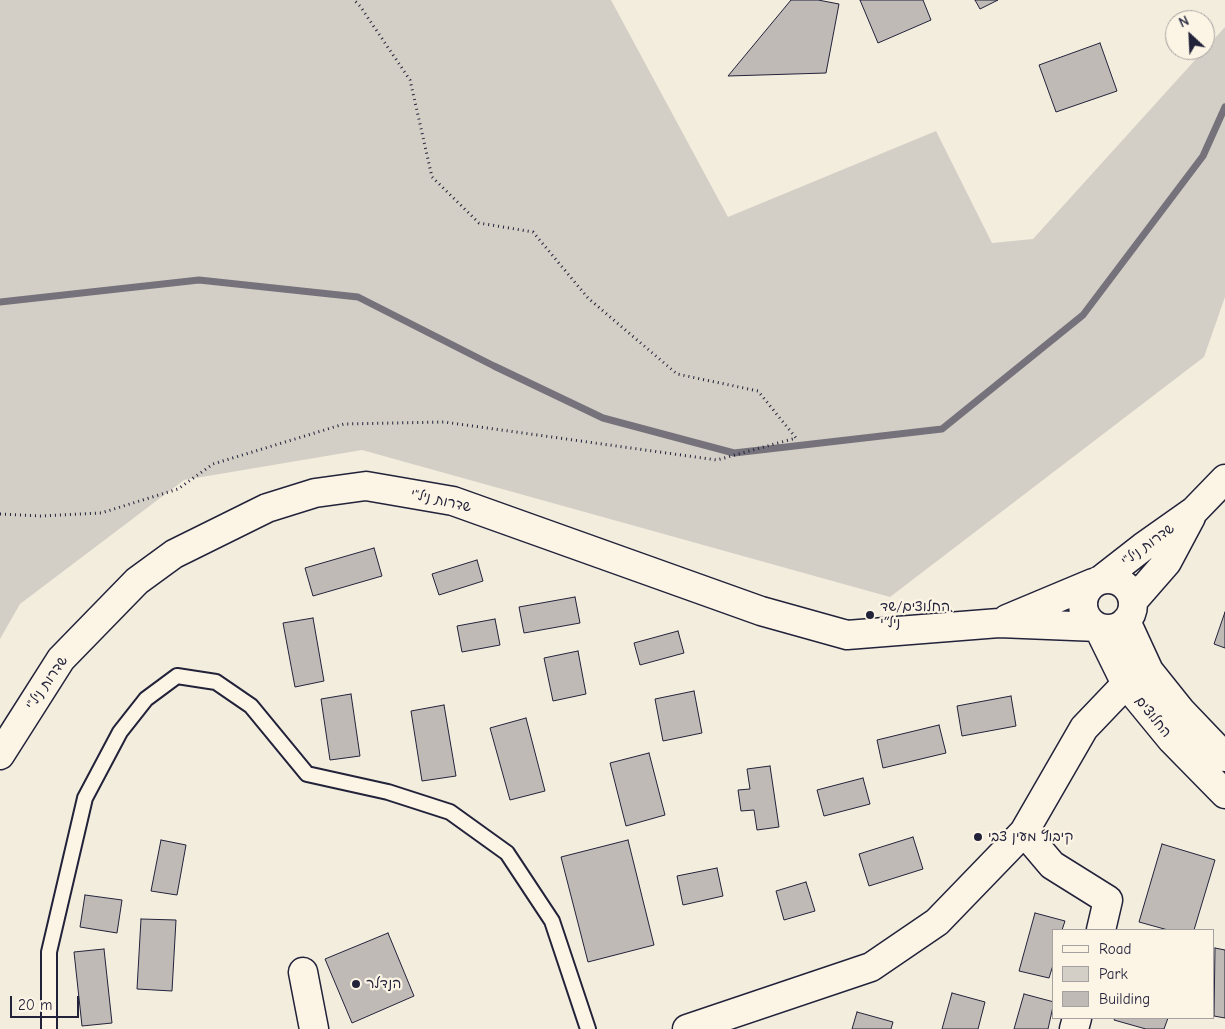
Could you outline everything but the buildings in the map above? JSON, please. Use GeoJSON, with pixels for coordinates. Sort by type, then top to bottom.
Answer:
{"type":"FeatureCollection","features":[{"type":"Feature","properties":{"kind":"street","name":"שדרות ניל\"י"},"geometry":{"type":"LineString","coordinates":[[999,622],[1098,581],[1142,547],[1194,512],[1225,479]]}},
{"type":"Feature","properties":{"kind":"street","name":"שדרות ניל\"י"},"geometry":{"type":"LineString","coordinates":[[0,755],[62,659],[137,581],[174,554],[267,508],[314,494],[366,486],[453,501],[761,611],[847,635],[999,622],[1098,627]]}},
{"type":"Feature","properties":{"kind":"street","name":"שדרות ניל\"י"},"geometry":{"type":"LineString","coordinates":[[1130,611],[1167,562],[1194,512]]}},
{"type":"Feature","properties":{"kind":"street"},"geometry":{"type":"LineString","coordinates":[[1115,579],[1128,588],[1130,611],[1113,628],[1098,627],[1082,611],[1084,596],[1098,581],[1115,579]]}},
{"type":"Feature","properties":{"kind":"street","name":"החלוצים"},"geometry":{"type":"LineString","coordinates":[[1130,611],[1138,678],[1181,710],[1225,757]]}},
{"type":"Feature","properties":{"kind":"street","name":"החלוצים"},"geometry":{"type":"LineString","coordinates":[[1098,627],[1138,678],[1172,740],[1225,794]]}},
{"type":"Feature","properties":{"kind":"street"},"geometry":{"type":"LineString","coordinates":[[692,1028],[871,967],[937,922],[1024,832],[1084,728],[1138,678]]}},
{"type":"Feature","properties":{"kind":"street"},"geometry":{"type":"LineString","coordinates":[[1024,832],[1052,865],[1108,900],[1101,929]]}},
{"type":"Feature","properties":{"kind":"street"},"geometry":{"type":"LineString","coordinates":[[303,972],[314,1029]]}},
{"type":"Feature","properties":{"kind":"lane"},"geometry":{"type":"LineString","coordinates":[[49,1029],[49,952],[85,798],[120,732],[146,699],[177,676],[216,682],[250,706],[307,774],[388,792],[450,812],[508,853],[552,921],[588,1029]]}},
{"type":"Feature","properties":{"kind":"path"},"geometry":{"type":"LineString","coordinates":[[0,514],[40,516],[101,513],[178,489],[213,464],[344,424],[444,422],[717,460],[796,438],[758,391],[677,374],[588,298],[533,232],[479,223],[438,183],[432,176],[410,80],[354,0]]}},
{"type":"Feature","properties":{"kind":"green space"},"geometry":{"type":"Polygon","coordinates":[[[0,0],[611,0],[728,217],[936,131],[992,243],[1033,239],[1195,60],[1215,60],[1215,38],[1225,27],[1225,297],[1204,357],[890,597],[362,450],[184,480],[20,604],[0,639],[0,0]]]}},
{"type":"Feature","properties":{"kind":"waterway"},"geometry":{"type":"LineString","coordinates":[[0,302],[199,280],[358,297],[494,366],[603,418],[734,453],[942,429],[1083,315],[1203,156],[1225,107]]}},
{"type":"Feature","properties":{"kind":"place","name":"החלוצים/שד. ניל״י"},"geometry":{"type":"Point","coordinates":[870,615]}},
{"type":"Feature","properties":{"kind":"place","name":"קיבוץ מעין צבי"},"geometry":{"type":"Point","coordinates":[978,837]}},
{"type":"Feature","properties":{"kind":"place","name":"הנדלר"},"geometry":{"type":"Point","coordinates":[356,984]}}]}
